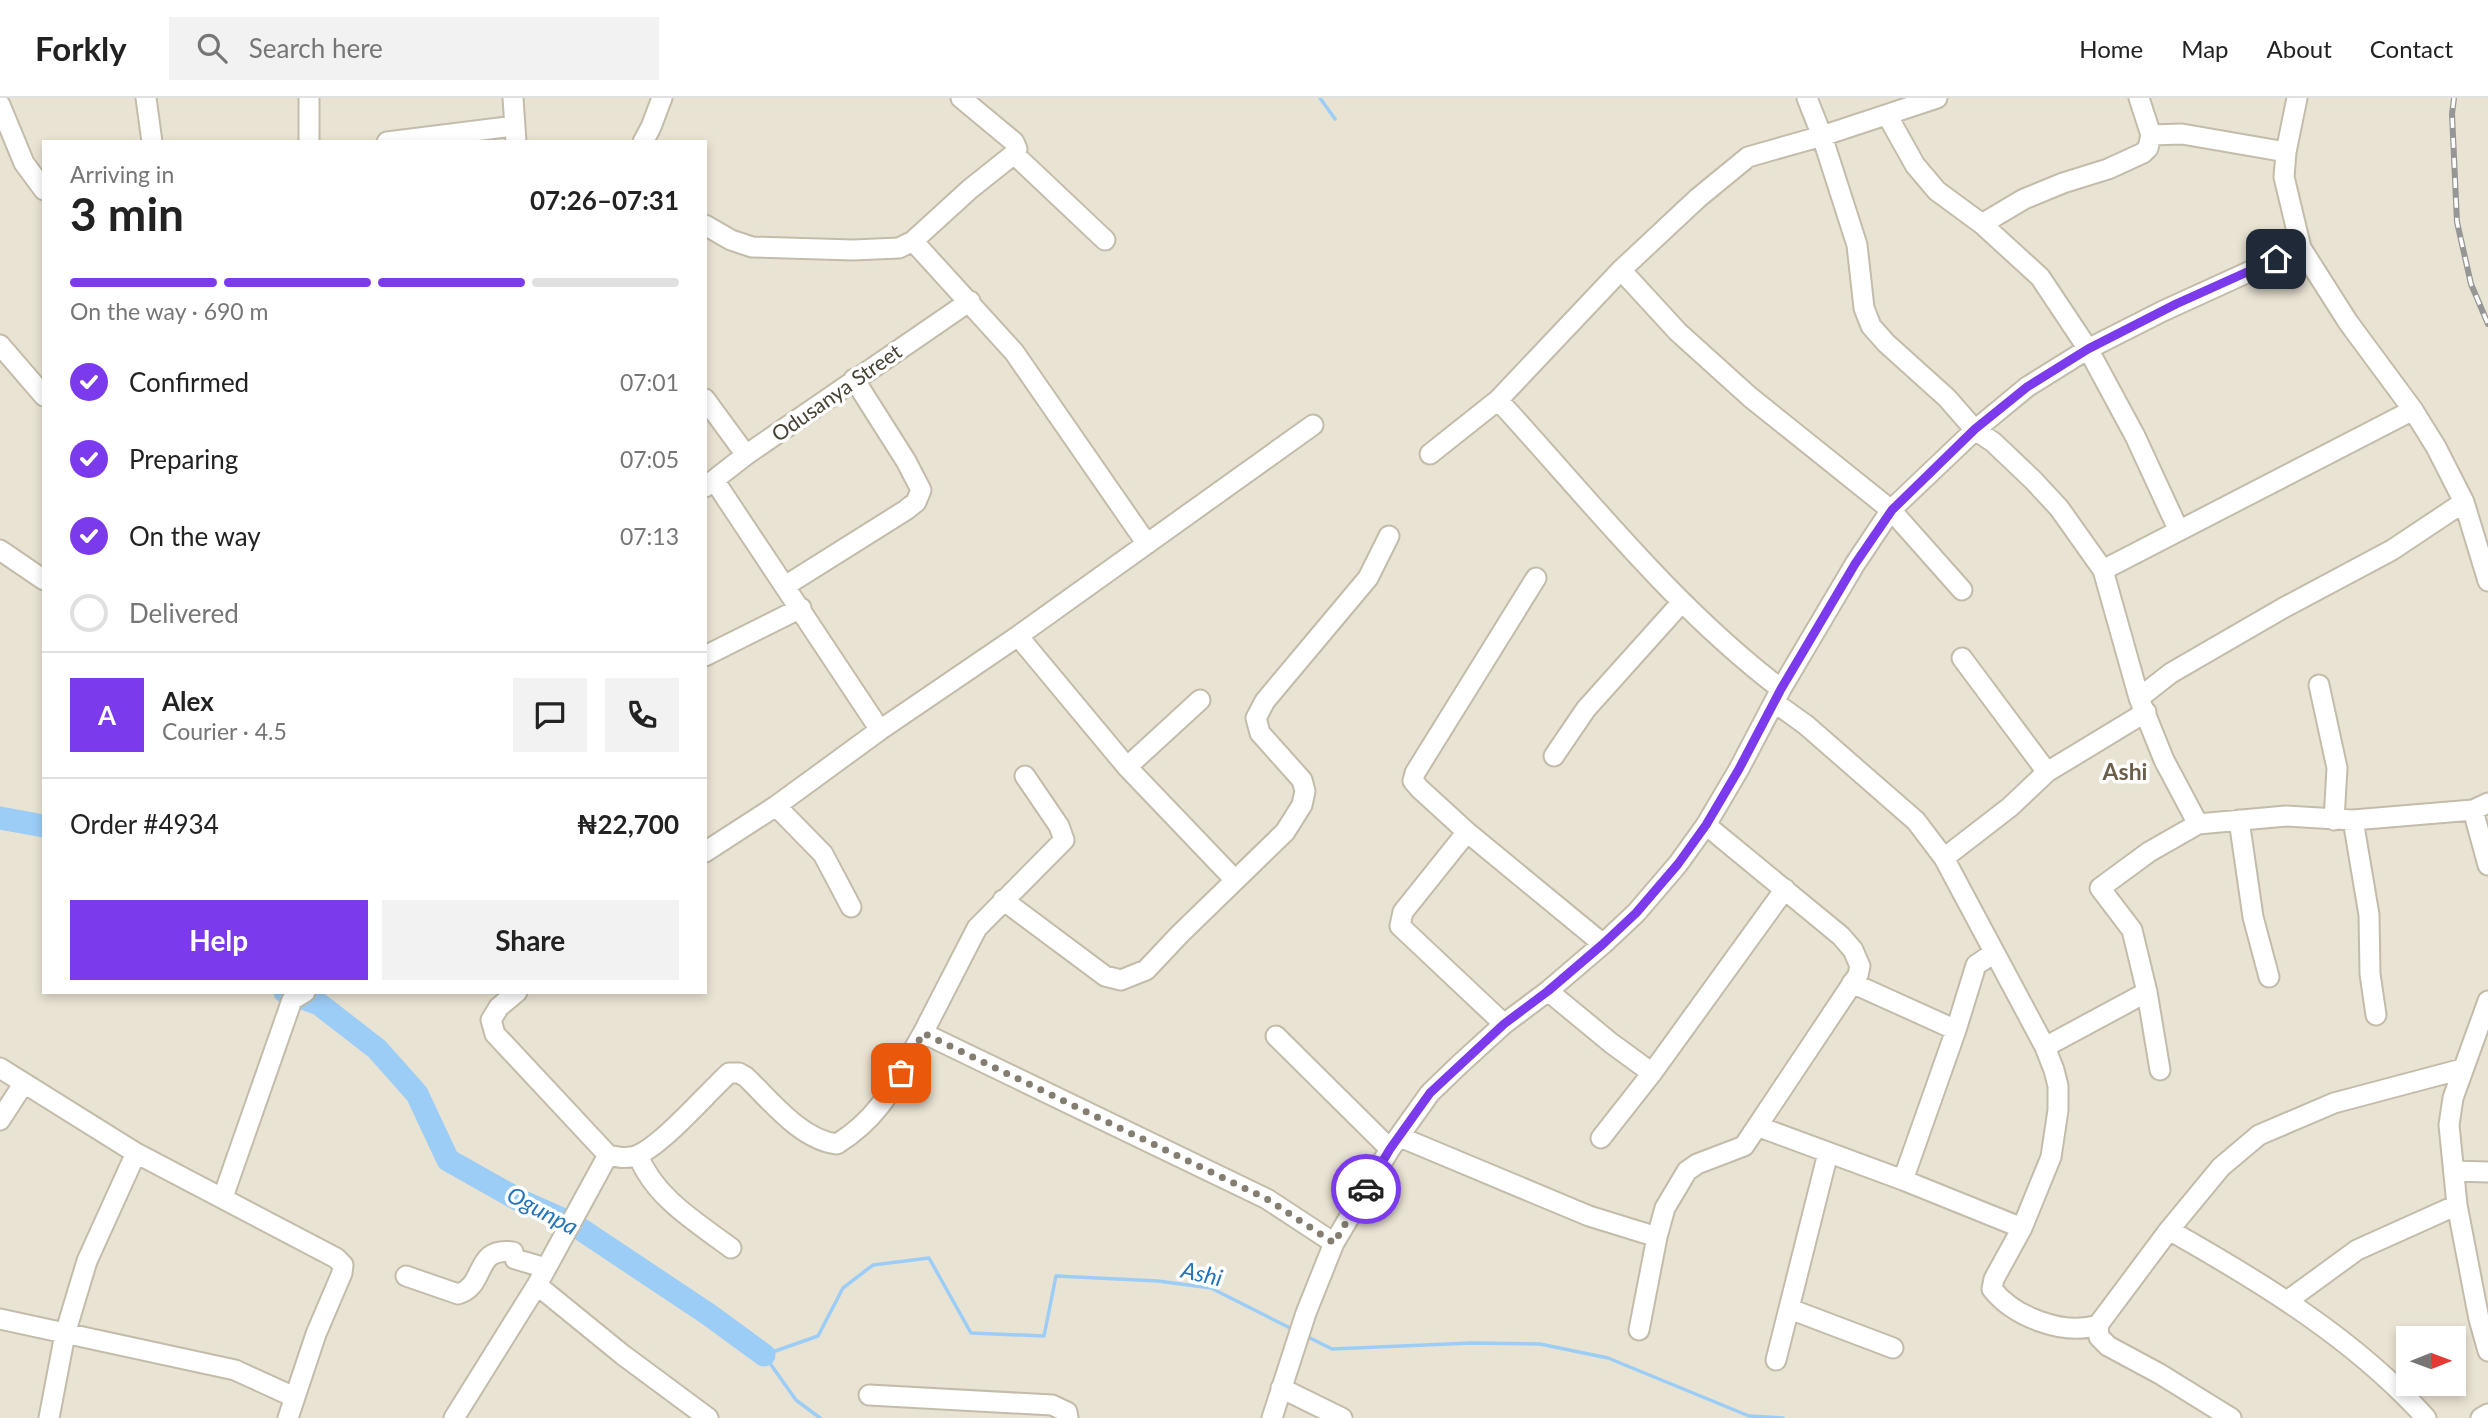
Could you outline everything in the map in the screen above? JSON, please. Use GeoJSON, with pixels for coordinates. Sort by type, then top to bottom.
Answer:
{"type":"FeatureCollection","features":[{"type":"Feature","properties":{"kind":"street"},"geometry":{"type":"LineString","coordinates":[[146,98],[152,140]]}},
{"type":"Feature","properties":{"kind":"street"},"geometry":{"type":"LineString","coordinates":[[309,98],[309,140]]}},
{"type":"Feature","properties":{"kind":"street"},"geometry":{"type":"LineString","coordinates":[[419,140],[515,134],[513,98]]}},
{"type":"Feature","properties":{"kind":"street"},"geometry":{"type":"LineString","coordinates":[[644,140],[652,127],[662,98]]}},
{"type":"Feature","properties":{"kind":"street"},"geometry":{"type":"LineString","coordinates":[[707,226],[731,240],[752,247],[853,250],[900,248],[913,241],[1017,149],[1014,142],[961,98]]}},
{"type":"Feature","properties":{"kind":"street"},"geometry":{"type":"LineString","coordinates":[[1807,98],[1857,245],[1864,308],[1871,326],[1947,398],[1975,429],[2034,480],[2059,508],[2103,570],[2143,705],[2165,760],[2198,824]]}},
{"type":"Feature","properties":{"kind":"street"},"geometry":{"type":"LineString","coordinates":[[1430,454],[1498,400],[1621,270],[1698,198],[1748,157],[1937,98]]}},
{"type":"Feature","properties":{"kind":"street"},"geometry":{"type":"LineString","coordinates":[[1982,224],[2024,199],[2108,169],[2143,153],[2148,148],[2151,135],[2139,98]]}},
{"type":"Feature","properties":{"kind":"street"},"geometry":{"type":"LineString","coordinates":[[2297,98],[2284,177],[2301,248],[2348,322],[2413,410],[2436,447],[2464,502],[2488,581]]}},
{"type":"Feature","properties":{"kind":"street"},"geometry":{"type":"LineString","coordinates":[[0,105],[24,163],[42,187]]}},
{"type":"Feature","properties":{"kind":"street"},"geometry":{"type":"LineString","coordinates":[[1887,115],[1915,164],[1937,191],[1982,224],[2040,277],[2088,349],[2135,436],[2179,529]]}},
{"type":"Feature","properties":{"kind":"street"},"geometry":{"type":"LineString","coordinates":[[2151,135],[2182,134],[2287,152]]}},
{"type":"Feature","properties":{"kind":"street"},"geometry":{"type":"LineString","coordinates":[[1013,154],[1105,240]]}},
{"type":"Feature","properties":{"kind":"street"},"geometry":{"type":"LineString","coordinates":[[913,241],[970,301],[1023,363],[1147,544]]}},
{"type":"Feature","properties":{"kind":"street"},"geometry":{"type":"LineString","coordinates":[[1272,1418],[1306,1313],[1334,1243],[1395,1143],[1430,1093],[1504,1024],[1603,944],[1636,913],[1665,880],[1706,825],[1777,696],[1855,564],[1892,510],[1975,429],[2027,387],[2088,349],[2170,307],[2301,248]]}},
{"type":"Feature","properties":{"kind":"street"},"geometry":{"type":"LineString","coordinates":[[1621,270],[1678,332],[1750,397],[1892,510],[1962,590]]}},
{"type":"Feature","properties":{"kind":"street","name":"Odusanya Street"},"geometry":{"type":"LineString","coordinates":[[710,484],[746,455],[970,301]]}},
{"type":"Feature","properties":{"kind":"street"},"geometry":{"type":"LineString","coordinates":[[0,345],[42,395]]}},
{"type":"Feature","properties":{"kind":"street"},"geometry":{"type":"LineString","coordinates":[[785,586],[906,510],[916,502],[921,490],[906,461],[854,379]]}},
{"type":"Feature","properties":{"kind":"street"},"geometry":{"type":"LineString","coordinates":[[1498,400],[1590,506],[1682,602],[1759,672],[1777,696],[1805,725],[1916,821],[1944,858],[2045,1048],[2058,1086],[2052,1157],[2022,1228],[1994,1279],[1992,1289],[2005,1303],[2028,1316],[2051,1324],[2083,1328],[2098,1325]]}},
{"type":"Feature","properties":{"kind":"street"},"geometry":{"type":"LineString","coordinates":[[707,402],[746,455]]}},
{"type":"Feature","properties":{"kind":"street"},"geometry":{"type":"LineString","coordinates":[[2103,570],[2413,410]]}},
{"type":"Feature","properties":{"kind":"street"},"geometry":{"type":"LineString","coordinates":[[707,851],[776,806],[1314,425]]}},
{"type":"Feature","properties":{"kind":"street"},"geometry":{"type":"LineString","coordinates":[[710,484],[801,608],[880,730]]}},
{"type":"Feature","properties":{"kind":"street"},"geometry":{"type":"LineString","coordinates":[[1944,858],[2001,814],[2047,772],[2143,705],[2171,673],[2306,595],[2392,550],[2464,502]]}},
{"type":"Feature","properties":{"kind":"street"},"geometry":{"type":"LineString","coordinates":[[1003,900],[1105,976],[1121,980],[1135,977],[1146,970],[1285,832],[1302,805],[1305,791],[1302,780],[1260,733],[1256,718],[1265,701],[1368,578],[1389,536]]}},
{"type":"Feature","properties":{"kind":"street"},"geometry":{"type":"LineString","coordinates":[[0,550],[42,579]]}},
{"type":"Feature","properties":{"kind":"street"},"geometry":{"type":"LineString","coordinates":[[1536,578],[1415,773],[1413,781],[1467,832],[1603,944]]}},
{"type":"Feature","properties":{"kind":"street"},"geometry":{"type":"LineString","coordinates":[[1554,755],[1586,709],[1682,602]]}},
{"type":"Feature","properties":{"kind":"street"},"geometry":{"type":"LineString","coordinates":[[707,655],[801,608]]}},
{"type":"Feature","properties":{"kind":"street"},"geometry":{"type":"LineString","coordinates":[[1018,636],[1127,767],[1235,880]]}},
{"type":"Feature","properties":{"kind":"street"},"geometry":{"type":"LineString","coordinates":[[1962,658],[2047,772]]}},
{"type":"Feature","properties":{"kind":"street"},"geometry":{"type":"LineString","coordinates":[[2319,685],[2337,768],[2344,820],[2369,915],[2370,974],[2376,1015]]}},
{"type":"Feature","properties":{"kind":"street"},"geometry":{"type":"LineString","coordinates":[[1127,767],[1200,700]]}},
{"type":"Feature","properties":{"kind":"street"},"geometry":{"type":"LineString","coordinates":[[515,994],[494,1013],[491,1020],[495,1034],[608,1155],[618,1158],[638,1155],[674,1127],[729,1073],[746,1077],[816,1138],[837,1143],[854,1133],[882,1106],[893,1090],[976,928],[1064,840],[1059,826],[1025,776]]}},
{"type":"Feature","properties":{"kind":"street"},"geometry":{"type":"LineString","coordinates":[[776,806],[823,854],[851,907]]}},
{"type":"Feature","properties":{"kind":"street"},"geometry":{"type":"LineString","coordinates":[[2160,1070],[2147,992],[2132,930],[2100,888],[2149,852],[2198,824],[2286,816],[2344,820],[2480,806],[2488,865]]}},
{"type":"Feature","properties":{"kind":"street"},"geometry":{"type":"LineString","coordinates":[[2239,820],[2253,918],[2269,977]]}},
{"type":"Feature","properties":{"kind":"street"},"geometry":{"type":"LineString","coordinates":[[1639,1330],[1665,1208],[1687,1171],[1697,1164],[1744,1146],[1852,983],[1860,966],[1853,950],[1831,928],[1706,825]]}},
{"type":"Feature","properties":{"kind":"street"},"geometry":{"type":"LineString","coordinates":[[1467,832],[1403,912],[1400,926],[1504,1024]]}},
{"type":"Feature","properties":{"kind":"street"},"geometry":{"type":"LineString","coordinates":[[1601,1138],[1652,1073],[1785,889]]}},
{"type":"Feature","properties":{"kind":"street"},"geometry":{"type":"LineString","coordinates":[[1903,1180],[1976,965],[1994,953]]}},
{"type":"Feature","properties":{"kind":"street"},"geometry":{"type":"LineString","coordinates":[[1852,983],[1956,1030]]}},
{"type":"Feature","properties":{"kind":"street"},"geometry":{"type":"LineString","coordinates":[[1548,991],[1652,1073]]}},
{"type":"Feature","properties":{"kind":"street"},"geometry":{"type":"LineString","coordinates":[[2045,1048],[2147,992]]}},
{"type":"Feature","properties":{"kind":"street"},"geometry":{"type":"LineString","coordinates":[[223,1197],[300,996]]}},
{"type":"Feature","properties":{"kind":"street"},"geometry":{"type":"LineString","coordinates":[[2488,1001],[2462,1069],[2453,1098],[2449,1125],[2457,1205],[2488,1352]]}},
{"type":"Feature","properties":{"kind":"street"},"geometry":{"type":"LineString","coordinates":[[923,1033],[1267,1199],[1334,1243]]}},
{"type":"Feature","properties":{"kind":"street"},"geometry":{"type":"LineString","coordinates":[[1276,1036],[1395,1143],[1576,1211],[1657,1237]]}},
{"type":"Feature","properties":{"kind":"street"},"geometry":{"type":"LineString","coordinates":[[0,1068],[136,1153],[336,1258],[343,1265],[288,1418]]}},
{"type":"Feature","properties":{"kind":"street"},"geometry":{"type":"LineString","coordinates":[[2231,1418],[2160,1374],[2108,1346],[2099,1337],[2098,1325],[2169,1230],[2221,1167],[2259,1135],[2334,1104],[2462,1069]]}},
{"type":"Feature","properties":{"kind":"street"},"geometry":{"type":"LineString","coordinates":[[0,1120],[24,1083]]}},
{"type":"Feature","properties":{"kind":"street"},"geometry":{"type":"LineString","coordinates":[[1757,1126],[2022,1228]]}},
{"type":"Feature","properties":{"kind":"street"},"geometry":{"type":"LineString","coordinates":[[49,1418],[65,1334],[87,1261],[136,1153]]}},
{"type":"Feature","properties":{"kind":"street"},"geometry":{"type":"LineString","coordinates":[[1776,1360],[1828,1153]]}},
{"type":"Feature","properties":{"kind":"street"},"geometry":{"type":"LineString","coordinates":[[454,1418],[542,1277],[608,1155]]}},
{"type":"Feature","properties":{"kind":"street"},"geometry":{"type":"LineString","coordinates":[[638,1155],[647,1176],[665,1195],[685,1214],[731,1248]]}},
{"type":"Feature","properties":{"kind":"street"},"geometry":{"type":"LineString","coordinates":[[2454,1171],[2488,1172]]}},
{"type":"Feature","properties":{"kind":"street"},"geometry":{"type":"LineString","coordinates":[[2287,1301],[2357,1250],[2457,1205]]}},
{"type":"Feature","properties":{"kind":"street"},"geometry":{"type":"LineString","coordinates":[[2169,1230],[2228,1263],[2287,1301],[2381,1372],[2426,1418]]}},
{"type":"Feature","properties":{"kind":"street"},"geometry":{"type":"LineString","coordinates":[[406,1276],[458,1294],[470,1288],[487,1258],[496,1252],[513,1252],[515,1259],[542,1277],[623,1354],[708,1418]]}},
{"type":"Feature","properties":{"kind":"street"},"geometry":{"type":"LineString","coordinates":[[1790,1309],[1893,1348]]}},
{"type":"Feature","properties":{"kind":"street"},"geometry":{"type":"LineString","coordinates":[[0,1319],[235,1370],[294,1396]]}},
{"type":"Feature","properties":{"kind":"street"},"geometry":{"type":"LineString","coordinates":[[1281,1388],[1342,1418]]}},
{"type":"Feature","properties":{"kind":"street"},"geometry":{"type":"LineString","coordinates":[[869,1395],[1052,1405],[1067,1412],[1068,1418]]}},
{"type":"Feature","properties":{"kind":"street"},"geometry":{"type":"LineString","coordinates":[[2481,1418],[2488,1415]]}},
{"type":"Feature","properties":{"kind":"shaded area"},"geometry":{"type":"Polygon","coordinates":[[[0,98],[2488,98],[2488,1418],[0,1418],[0,98]]]}},
{"type":"Feature","properties":{"kind":"waterway"},"geometry":{"type":"LineString","coordinates":[[1320,98],[1335,119]]}},
{"type":"Feature","properties":{"kind":"waterway","name":"Ogunpa"},"geometry":{"type":"LineString","coordinates":[[0,818],[42,826]]}},
{"type":"Feature","properties":{"kind":"waterway","name":"Ogunpa"},"geometry":{"type":"LineString","coordinates":[[291,994],[319,1004],[377,1049],[417,1094],[448,1160],[519,1200],[573,1224],[708,1314],[764,1355]]}},
{"type":"Feature","properties":{"kind":"waterway","name":"Ashi"},"geometry":{"type":"LineString","coordinates":[[820,1418],[796,1400],[764,1355],[818,1336],[843,1288],[873,1265],[929,1258],[971,1333],[1044,1336],[1056,1276],[1158,1281],[1211,1288],[1294,1330]]}},
{"type":"Feature","properties":{"kind":"waterway","name":"Ashi"},"geometry":{"type":"LineString","coordinates":[[1304,1335],[1332,1349],[1471,1343],[1540,1344],[1608,1358],[1749,1416],[1783,1418]]}},
{"type":"Feature","properties":{"kind":"railway"},"geometry":{"type":"LineString","coordinates":[[2454,98],[2452,114],[2457,222],[2471,284],[2488,324]]}},
{"type":"Feature","properties":{"kind":"way so far"},"geometry":{"type":"LineString","coordinates":[[901,1073],[923,1033],[1267,1199],[1334,1243],[1366,1189]]}},
{"type":"Feature","properties":{"kind":"district","name":"Ashi"},"geometry":{"type":"Point","coordinates":[2125,771]}},
{"type":"Feature","properties":{"kind":"route"},"geometry":{"type":"LineString","coordinates":[[1366,1189],[1390,1149],[1430,1093],[1504,1024],[1603,944],[1636,913],[1678,864],[1706,825],[1781,689],[1855,564],[1892,510],[1975,429],[2027,387],[2088,349],[2176,304],[2276,259]]}}]}
